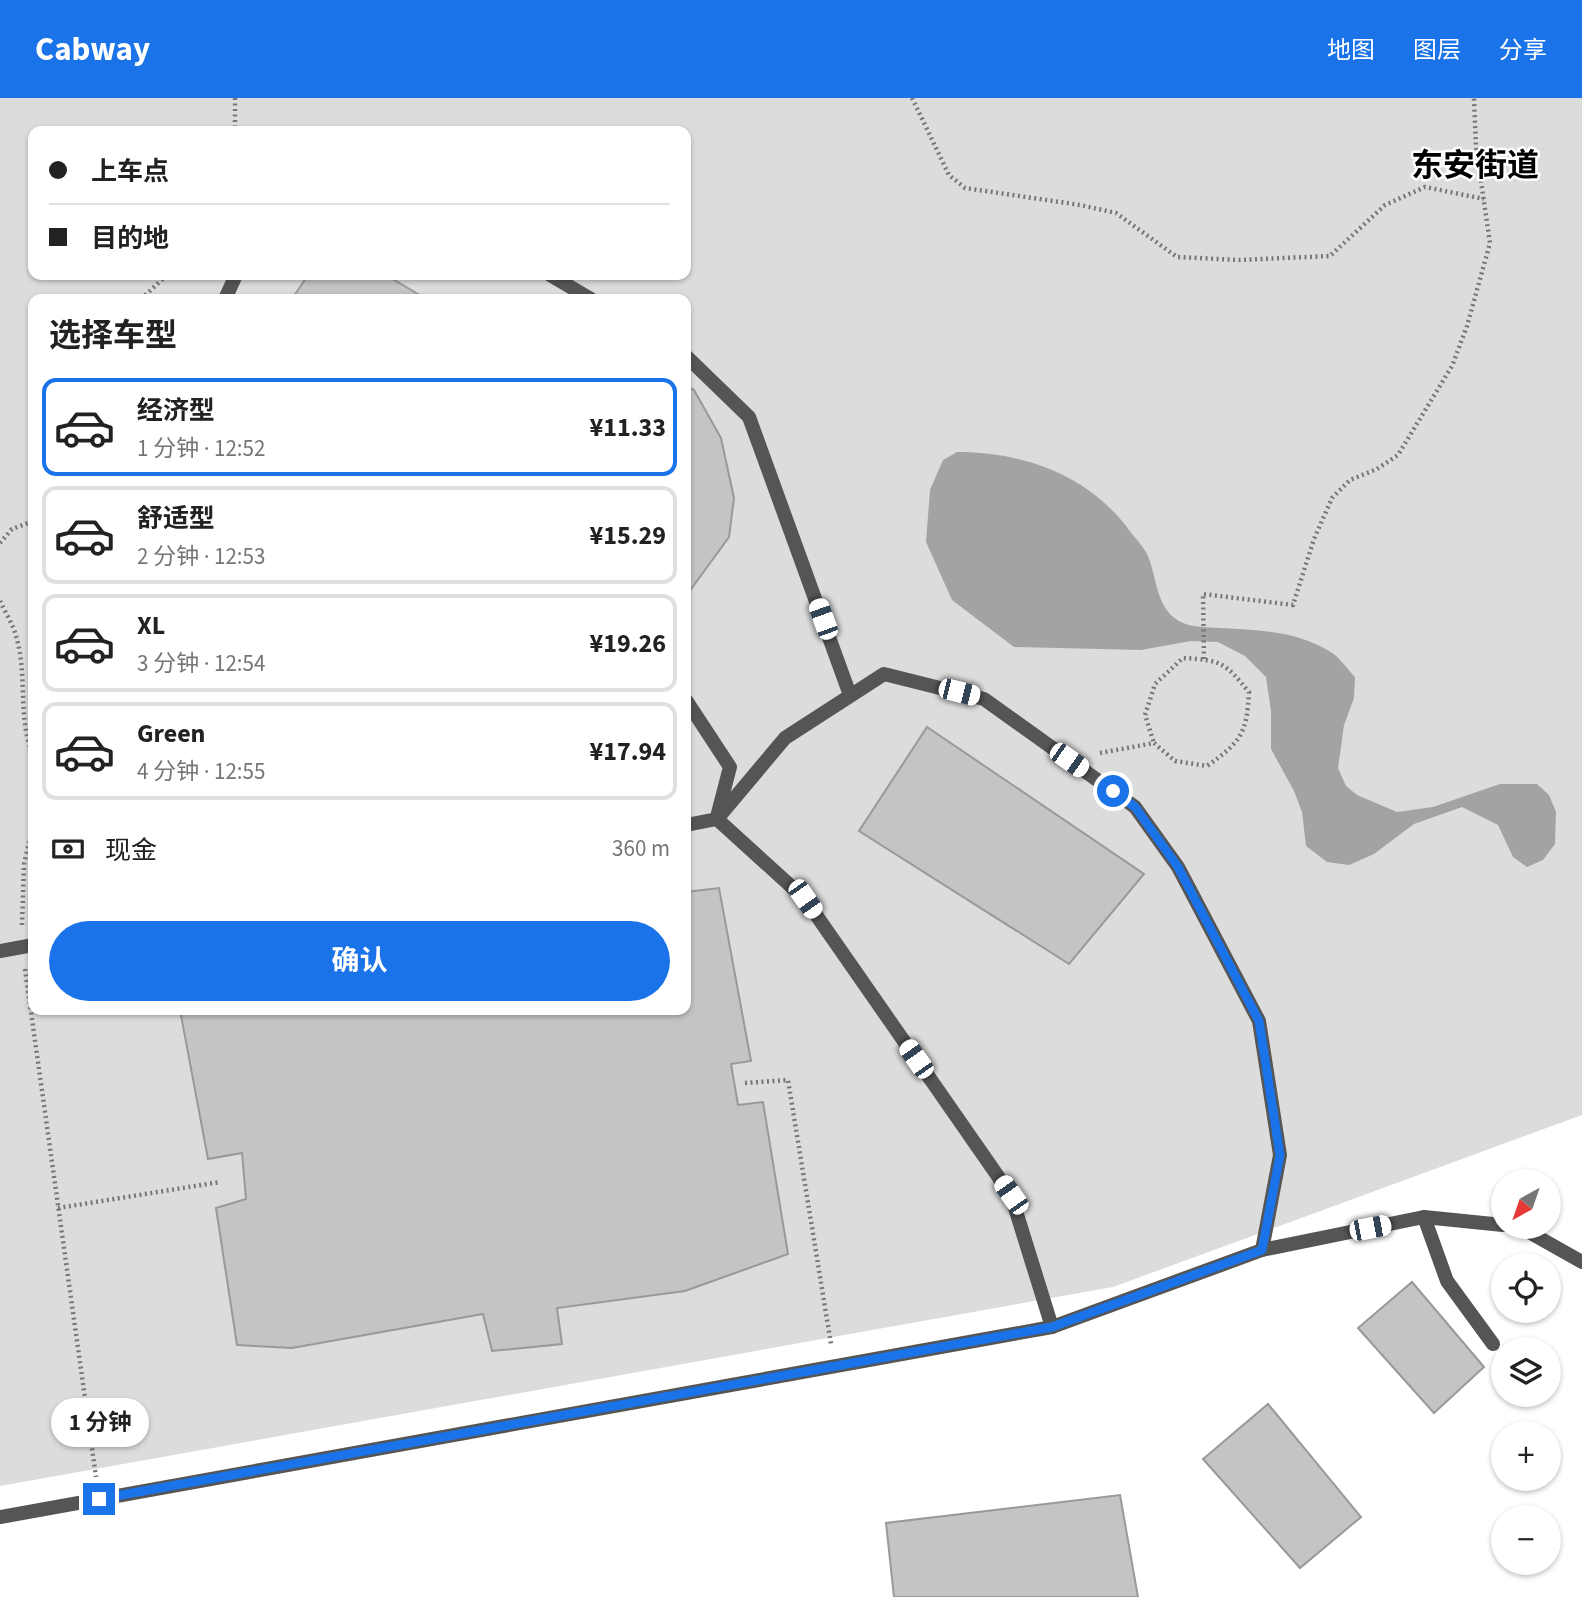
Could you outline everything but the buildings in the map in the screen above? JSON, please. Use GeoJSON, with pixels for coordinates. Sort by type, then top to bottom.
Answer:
{"type":"FeatureCollection","features":[{"type":"Feature","properties":{"kind":"street"},"geometry":{"type":"LineString","coordinates":[[559,280],[582,294]]}},
{"type":"Feature","properties":{"kind":"street"},"geometry":{"type":"LineString","coordinates":[[691,361],[749,416],[850,695]]}},
{"type":"Feature","properties":{"kind":"street"},"geometry":{"type":"LineString","coordinates":[[691,824],[717,819],[785,738],[884,674],[984,699],[1135,807],[1178,867],[1259,1021],[1280,1155],[1262,1250]]}},
{"type":"Feature","properties":{"kind":"street"},"geometry":{"type":"LineString","coordinates":[[691,708],[730,767],[717,819]]}},
{"type":"Feature","properties":{"kind":"street"},"geometry":{"type":"LineString","coordinates":[[717,819],[805,899],[1011,1195],[1052,1327]]}},
{"type":"Feature","properties":{"kind":"street"},"geometry":{"type":"LineString","coordinates":[[0,951],[28,946]]}},
{"type":"Feature","properties":{"kind":"street"},"geometry":{"type":"LineString","coordinates":[[1424,1217],[1447,1281],[1491,1341]]}},
{"type":"Feature","properties":{"kind":"street"},"geometry":{"type":"LineString","coordinates":[[0,1517],[1052,1327],[1262,1250],[1424,1217],[1491,1224]]}},
{"type":"Feature","properties":{"kind":"street"},"geometry":{"type":"LineString","coordinates":[[1541,1239],[1582,1262]]}},
{"type":"Feature","properties":{"kind":"path"},"geometry":{"type":"LineString","coordinates":[[235,98],[235,126]]}},
{"type":"Feature","properties":{"kind":"path"},"geometry":{"type":"LineString","coordinates":[[912,98],[950,175],[965,188],[1116,213],[1177,257],[1240,260],[1330,256],[1385,205],[1425,187],[1484,199]]}},
{"type":"Feature","properties":{"kind":"path"},"geometry":{"type":"LineString","coordinates":[[1204,659],[1203,594],[1293,604],[1314,539],[1332,498],[1350,480],[1377,469],[1398,455],[1452,366],[1467,326],[1490,243],[1476,147],[1474,98]]}},
{"type":"Feature","properties":{"kind":"path"},"geometry":{"type":"LineString","coordinates":[[146,294],[162,280]]}},
{"type":"Feature","properties":{"kind":"path"},"geometry":{"type":"LineString","coordinates":[[0,543],[12,528],[28,523]]}},
{"type":"Feature","properties":{"kind":"path"},"geometry":{"type":"LineString","coordinates":[[0,601],[16,636],[23,685],[25,736],[28,743]]}},
{"type":"Feature","properties":{"kind":"path"},"geometry":{"type":"LineString","coordinates":[[1184,658],[1204,659],[1226,665],[1249,692],[1247,723],[1231,749],[1208,766],[1175,761],[1154,743],[1145,715],[1155,684],[1184,658]]}},
{"type":"Feature","properties":{"kind":"path"},"geometry":{"type":"LineString","coordinates":[[1069,760],[1154,743]]}},
{"type":"Feature","properties":{"kind":"path"},"geometry":{"type":"LineString","coordinates":[[28,847],[24,864],[28,946]]}},
{"type":"Feature","properties":{"kind":"path"},"geometry":{"type":"LineString","coordinates":[[36,1015],[58,1208],[99,1499]]}},
{"type":"Feature","properties":{"kind":"path"},"geometry":{"type":"LineString","coordinates":[[746,1083],[788,1080],[834,1366]]}},
{"type":"Feature","properties":{"kind":"path"},"geometry":{"type":"LineString","coordinates":[[58,1208],[220,1182]]}},
{"type":"Feature","properties":{"kind":"shaded area"},"geometry":{"type":"Polygon","coordinates":[[[0,98],[1582,98],[1582,1115],[1113,1287],[0,1486],[0,98]]]}},
{"type":"Feature","properties":{"kind":"shaded area"},"geometry":{"type":"Polygon","coordinates":[[[957,452],[1007,456],[1030,462],[1075,481],[1095,495],[1113,511],[1144,549],[1161,601],[1179,621],[1199,627],[1290,635],[1316,644],[1336,656],[1355,677],[1354,698],[1344,725],[1338,768],[1346,786],[1357,795],[1397,812],[1433,807],[1500,784],[1537,784],[1549,795],[1556,812],[1555,844],[1543,860],[1527,867],[1513,857],[1498,825],[1462,807],[1414,824],[1374,854],[1349,865],[1327,862],[1306,846],[1302,812],[1271,749],[1271,711],[1266,677],[1245,656],[1218,642],[1191,641],[1141,650],[1014,647],[952,600],[926,542],[930,490],[943,460],[957,452]]]}},
{"type":"Feature","properties":{"kind":"district","name":"东安街道"},"geometry":{"type":"Point","coordinates":[1475,165]}},
{"type":"Feature","properties":{"kind":"route"},"geometry":{"type":"LineString","coordinates":[[99,1499],[1052,1327],[1262,1250],[1280,1155],[1259,1021],[1178,867],[1135,807],[1113,791]]}}]}
